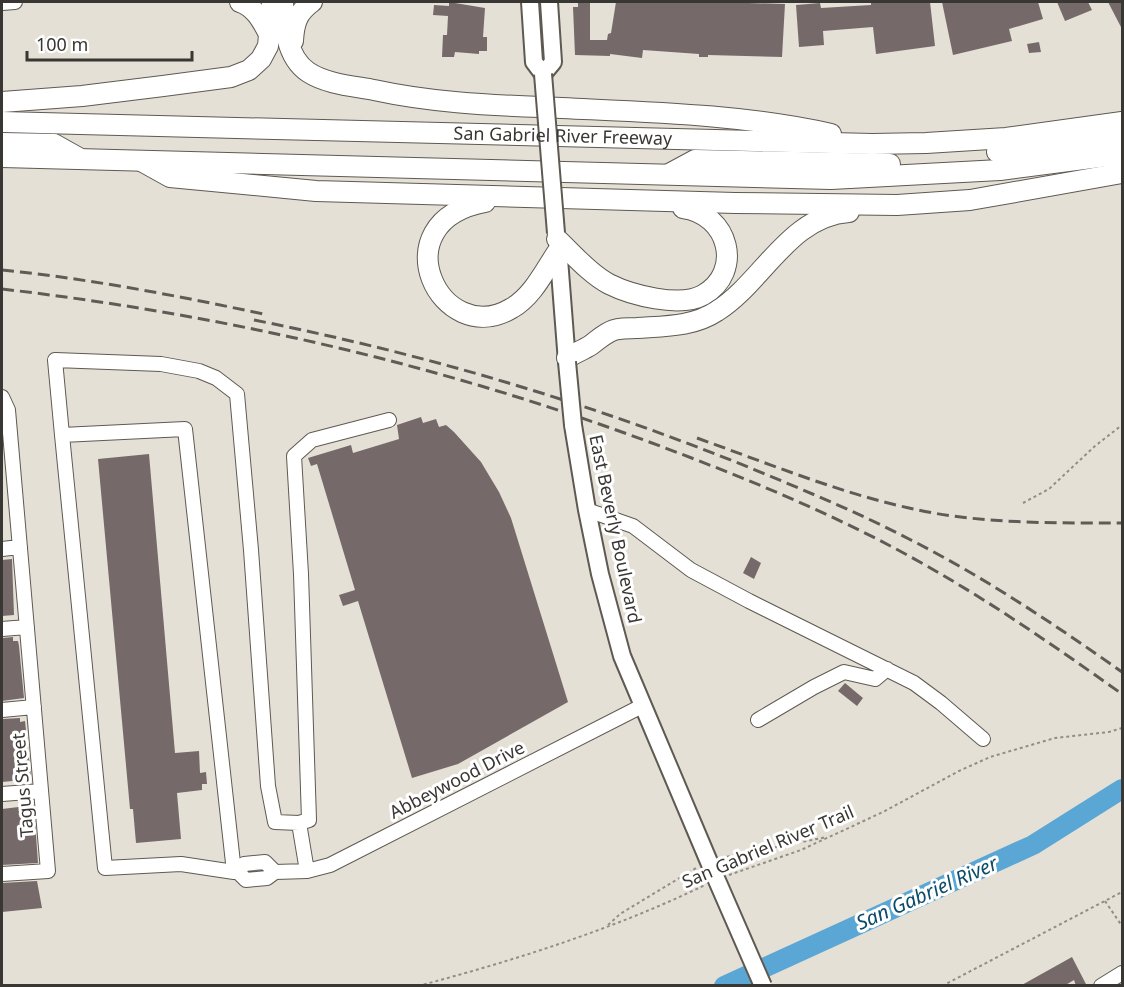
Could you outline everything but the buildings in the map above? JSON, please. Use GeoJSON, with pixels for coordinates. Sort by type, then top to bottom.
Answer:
{"type":"FeatureCollection","features":[{"type":"Feature","properties":{"kind":"highway"},"geometry":{"type":"LineString","coordinates":[[240,2],[255,11],[270,34]]}},
{"type":"Feature","properties":{"kind":"highway"},"geometry":{"type":"LineString","coordinates":[[2,102],[82,96],[231,77],[249,70],[261,59],[268,46],[272,2]]}},
{"type":"Feature","properties":{"kind":"highway"},"geometry":{"type":"LineString","coordinates":[[283,2],[285,33],[292,50],[302,67],[322,79],[398,95],[466,104],[666,113],[797,126],[872,144]]}},
{"type":"Feature","properties":{"kind":"highway"},"geometry":{"type":"LineString","coordinates":[[292,50],[294,24],[298,15],[312,2]]}},
{"type":"Feature","properties":{"kind":"highway","name":"San Gabriel River Freeway"},"geometry":{"type":"LineString","coordinates":[[2,122],[872,144],[1006,138],[1122,122]]}},
{"type":"Feature","properties":{"kind":"highway"},"geometry":{"type":"LineString","coordinates":[[2,135],[42,136],[57,124]]}},
{"type":"Feature","properties":{"kind":"highway"},"geometry":{"type":"LineString","coordinates":[[678,140],[694,153],[862,157],[989,153],[1122,137]]}},
{"type":"Feature","properties":{"kind":"highway"},"geometry":{"type":"LineString","coordinates":[[2,143],[54,144],[82,160]]}},
{"type":"Feature","properties":{"kind":"highway"},"geometry":{"type":"LineString","coordinates":[[669,174],[695,159],[783,163],[909,164],[1009,157],[1122,144]]}},
{"type":"Feature","properties":{"kind":"highway","name":"San Gabriel River Freeway"},"geometry":{"type":"LineString","coordinates":[[2,157],[831,178],[918,176],[1000,170],[1122,154]]}},
{"type":"Feature","properties":{"kind":"highway"},"geometry":{"type":"LineString","coordinates":[[140,160],[170,177],[316,191],[530,198],[897,205]]}},
{"type":"Feature","properties":{"kind":"highway"},"geometry":{"type":"LineString","coordinates":[[567,360],[604,334],[616,329],[667,327],[691,322],[714,313],[730,302],[787,243],[819,219],[841,213],[897,205],[970,200],[1122,173]]}},
{"type":"Feature","properties":{"kind":"highway"},"geometry":{"type":"LineString","coordinates":[[530,198],[510,202],[484,202],[455,211],[443,220],[432,235],[427,254],[428,269],[440,295],[451,306],[467,314],[485,317],[502,314],[514,307],[525,298],[557,241],[609,284],[663,300],[686,301],[703,295],[718,281],[726,265],[726,247],[722,233],[711,219],[694,210],[624,200]]}},
{"type":"Feature","properties":{"kind":"main road"},"geometry":{"type":"LineString","coordinates":[[517,2],[533,48]]}},
{"type":"Feature","properties":{"kind":"main road"},"geometry":{"type":"LineString","coordinates":[[530,2],[534,62],[543,74],[553,62],[549,2]]}},
{"type":"Feature","properties":{"kind":"main road","name":"East Beverly Boulevard"},"geometry":{"type":"LineString","coordinates":[[543,74],[573,425],[600,574],[622,656],[763,986]]}},
{"type":"Feature","properties":{"kind":"street"},"geometry":{"type":"LineString","coordinates":[[2,3],[15,2]]}},
{"type":"Feature","properties":{"kind":"street"},"geometry":{"type":"LineString","coordinates":[[62,435],[185,429],[236,872],[181,864],[105,868],[62,435],[55,360],[161,364],[199,371],[216,378],[237,394],[268,786],[275,822],[299,823],[309,820],[301,574],[294,456],[312,440],[388,420]]}},
{"type":"Feature","properties":{"kind":"street","name":"Tagus Street"},"geometry":{"type":"LineString","coordinates":[[2,397],[8,410],[8,469],[20,547],[48,871],[2,874]]}},
{"type":"Feature","properties":{"kind":"street"},"geometry":{"type":"LineString","coordinates":[[587,510],[633,525],[692,570],[914,683],[982,739]]}},
{"type":"Feature","properties":{"kind":"street"},"geometry":{"type":"LineString","coordinates":[[2,549],[20,547]]}},
{"type":"Feature","properties":{"kind":"street"},"geometry":{"type":"LineString","coordinates":[[2,629],[27,627]]}},
{"type":"Feature","properties":{"kind":"street"},"geometry":{"type":"LineString","coordinates":[[758,720],[844,672],[875,680],[886,669]]}},
{"type":"Feature","properties":{"kind":"street","name":"Abbeywood Drive"},"geometry":{"type":"LineString","coordinates":[[236,872],[244,864],[265,862],[279,872],[308,871],[330,865],[642,706]]}},
{"type":"Feature","properties":{"kind":"street"},"geometry":{"type":"LineString","coordinates":[[2,710],[34,707]]}},
{"type":"Feature","properties":{"kind":"street"},"geometry":{"type":"LineString","coordinates":[[2,794],[41,791]]}},
{"type":"Feature","properties":{"kind":"street"},"geometry":{"type":"LineString","coordinates":[[299,823],[308,871]]}},
{"type":"Feature","properties":{"kind":"street"},"geometry":{"type":"LineString","coordinates":[[1101,986],[1122,973]]}},
{"type":"Feature","properties":{"kind":"path"},"geometry":{"type":"LineString","coordinates":[[1023,503],[1048,489],[1122,425]]}},
{"type":"Feature","properties":{"kind":"path","name":"San Gabriel River Trail"},"geometry":{"type":"LineString","coordinates":[[418,986],[525,954],[672,902],[714,873],[789,855],[883,812],[958,771],[990,757],[1055,738],[1109,732],[1122,728]]}},
{"type":"Feature","properties":{"kind":"path"},"geometry":{"type":"LineString","coordinates":[[606,926],[620,914],[657,891],[714,873],[735,854],[830,836]]}},
{"type":"Feature","properties":{"kind":"path"},"geometry":{"type":"LineString","coordinates":[[942,986],[1122,892]]}},
{"type":"Feature","properties":{"kind":"path"},"geometry":{"type":"LineString","coordinates":[[1105,901],[1122,926]]}},
{"type":"Feature","properties":{"kind":"waterway","name":"San Gabriel River"},"geometry":{"type":"LineString","coordinates":[[724,986],[1033,845],[1122,789]]}},
{"type":"Feature","properties":{"kind":"railway"},"geometry":{"type":"LineString","coordinates":[[2,270],[135,289],[268,315]]}},
{"type":"Feature","properties":{"kind":"railway"},"geometry":{"type":"LineString","coordinates":[[2,289],[170,313],[336,347],[499,391],[580,417],[724,470],[786,496],[879,540],[991,605],[1122,694]]}},
{"type":"Feature","properties":{"kind":"railway"},"geometry":{"type":"LineString","coordinates":[[254,320],[381,348],[507,383],[631,423],[753,469],[852,511],[937,554],[1018,602],[1122,672]]}},
{"type":"Feature","properties":{"kind":"railway"},"geometry":{"type":"LineString","coordinates":[[697,438],[829,485],[909,508],[961,517],[1015,522],[1122,523]]}}]}
